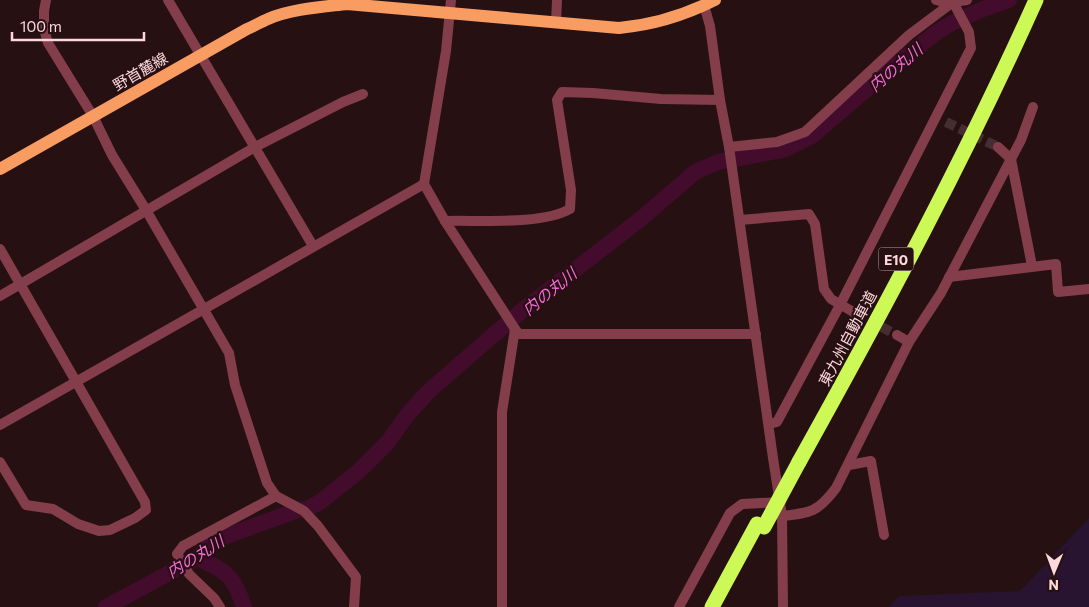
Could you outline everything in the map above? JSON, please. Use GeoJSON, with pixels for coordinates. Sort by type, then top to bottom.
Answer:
{"type":"FeatureCollection","features":[{"type":"Feature","properties":{"kind":"highway","name":"東九州自動車道"},"geometry":{"type":"LineString","coordinates":[[1003,61],[1027,0]]}},
{"type":"Feature","properties":{"kind":"highway","name":"東九州自動車道"},"geometry":{"type":"LineString","coordinates":[[712,607],[795,461],[957,145],[1036,0]]}},
{"type":"Feature","properties":{"kind":"highway","name":"東九州自動車道"},"geometry":{"type":"LineString","coordinates":[[721,607],[760,525]]}},
{"type":"Feature","properties":{"kind":"main road","name":"野首麓線"},"geometry":{"type":"LineString","coordinates":[[0,169],[201,55],[270,18],[298,6],[314,8],[347,4],[620,28],[644,26],[710,3]]}},
{"type":"Feature","properties":{"kind":"street"},"geometry":{"type":"LineString","coordinates":[[46,0],[44,29],[48,44],[93,116],[112,155],[229,353],[235,385],[267,483],[276,496],[304,511],[318,526],[356,577],[354,607]]}},
{"type":"Feature","properties":{"kind":"street"},"geometry":{"type":"LineString","coordinates":[[168,0],[313,246]]}},
{"type":"Feature","properties":{"kind":"street"},"geometry":{"type":"LineString","coordinates":[[451,0],[446,51],[424,184],[445,221],[514,329],[519,334],[756,334]]}},
{"type":"Feature","properties":{"kind":"street"},"geometry":{"type":"LineString","coordinates":[[556,23],[557,0]]}},
{"type":"Feature","properties":{"kind":"street"},"geometry":{"type":"LineString","coordinates":[[936,0],[947,3],[967,0]]}},
{"type":"Feature","properties":{"kind":"street"},"geometry":{"type":"LineString","coordinates":[[770,424],[777,422],[941,120],[971,48],[968,32],[953,2]]}},
{"type":"Feature","properties":{"kind":"street"},"geometry":{"type":"LineString","coordinates":[[729,147],[777,142],[805,132],[910,35],[953,2]]}},
{"type":"Feature","properties":{"kind":"street"},"geometry":{"type":"LineString","coordinates":[[710,3],[710,26],[720,100],[729,147],[770,424],[773,458],[781,502],[783,607]]}},
{"type":"Feature","properties":{"kind":"street"},"geometry":{"type":"LineString","coordinates":[[445,221],[526,219],[562,214],[570,209],[571,190],[557,100],[562,92],[661,99],[720,100]]}},
{"type":"Feature","properties":{"kind":"street"},"geometry":{"type":"LineString","coordinates":[[0,296],[255,147],[342,102],[362,94]]}},
{"type":"Feature","properties":{"kind":"street"},"geometry":{"type":"LineString","coordinates":[[782,516],[804,514],[816,510],[825,503],[836,488],[909,342],[949,278],[1021,140],[1033,107]]}},
{"type":"Feature","properties":{"kind":"street"},"geometry":{"type":"LineString","coordinates":[[998,147],[1011,159],[1032,266]]}},
{"type":"Feature","properties":{"kind":"street"},"geometry":{"type":"LineString","coordinates":[[0,425],[424,184]]}},
{"type":"Feature","properties":{"kind":"street"},"geometry":{"type":"LineString","coordinates":[[740,220],[809,214],[815,224],[824,289],[831,299],[855,313]]}},
{"type":"Feature","properties":{"kind":"street"},"geometry":{"type":"LineString","coordinates":[[0,249],[145,502],[146,510],[135,518],[110,530],[99,531],[92,529],[78,524],[53,509],[26,505],[0,462]]}},
{"type":"Feature","properties":{"kind":"street"},"geometry":{"type":"LineString","coordinates":[[949,278],[1056,264],[1058,292],[1089,289]]}},
{"type":"Feature","properties":{"kind":"street"},"geometry":{"type":"LineString","coordinates":[[502,607],[502,412],[514,329]]}},
{"type":"Feature","properties":{"kind":"street"},"geometry":{"type":"LineString","coordinates":[[898,335],[909,342]]}},
{"type":"Feature","properties":{"kind":"street"},"geometry":{"type":"LineString","coordinates":[[849,465],[871,461],[884,535]]}},
{"type":"Feature","properties":{"kind":"street"},"geometry":{"type":"LineString","coordinates":[[220,607],[214,598],[189,574],[176,554],[183,546],[276,496]]}},
{"type":"Feature","properties":{"kind":"street"},"geometry":{"type":"LineString","coordinates":[[679,607],[730,513],[742,504],[781,502]]}},
{"type":"Feature","properties":{"kind":"shaded area"},"geometry":{"type":"Polygon","coordinates":[[[1089,518],[1089,607],[889,607],[899,596],[1020,591],[1089,518]]]}},
{"type":"Feature","properties":{"kind":"waterway","name":"内の丸川"},"geometry":{"type":"LineString","coordinates":[[106,607],[197,558],[213,541],[298,510],[307,509],[320,502],[358,472],[388,442],[407,415],[429,391],[519,313],[642,218],[695,172],[718,162],[783,150],[812,136],[937,32],[983,9],[1009,0]]}},
{"type":"Feature","properties":{"kind":"waterway"},"geometry":{"type":"LineString","coordinates":[[197,558],[215,566],[228,575],[237,588],[244,607]]}},
{"type":"Feature","properties":{"kind":"tunnel"},"geometry":{"type":"LineString","coordinates":[[946,122],[998,147]]}},
{"type":"Feature","properties":{"kind":"tunnel"},"geometry":{"type":"LineString","coordinates":[[855,313],[897,335]]}}]}
